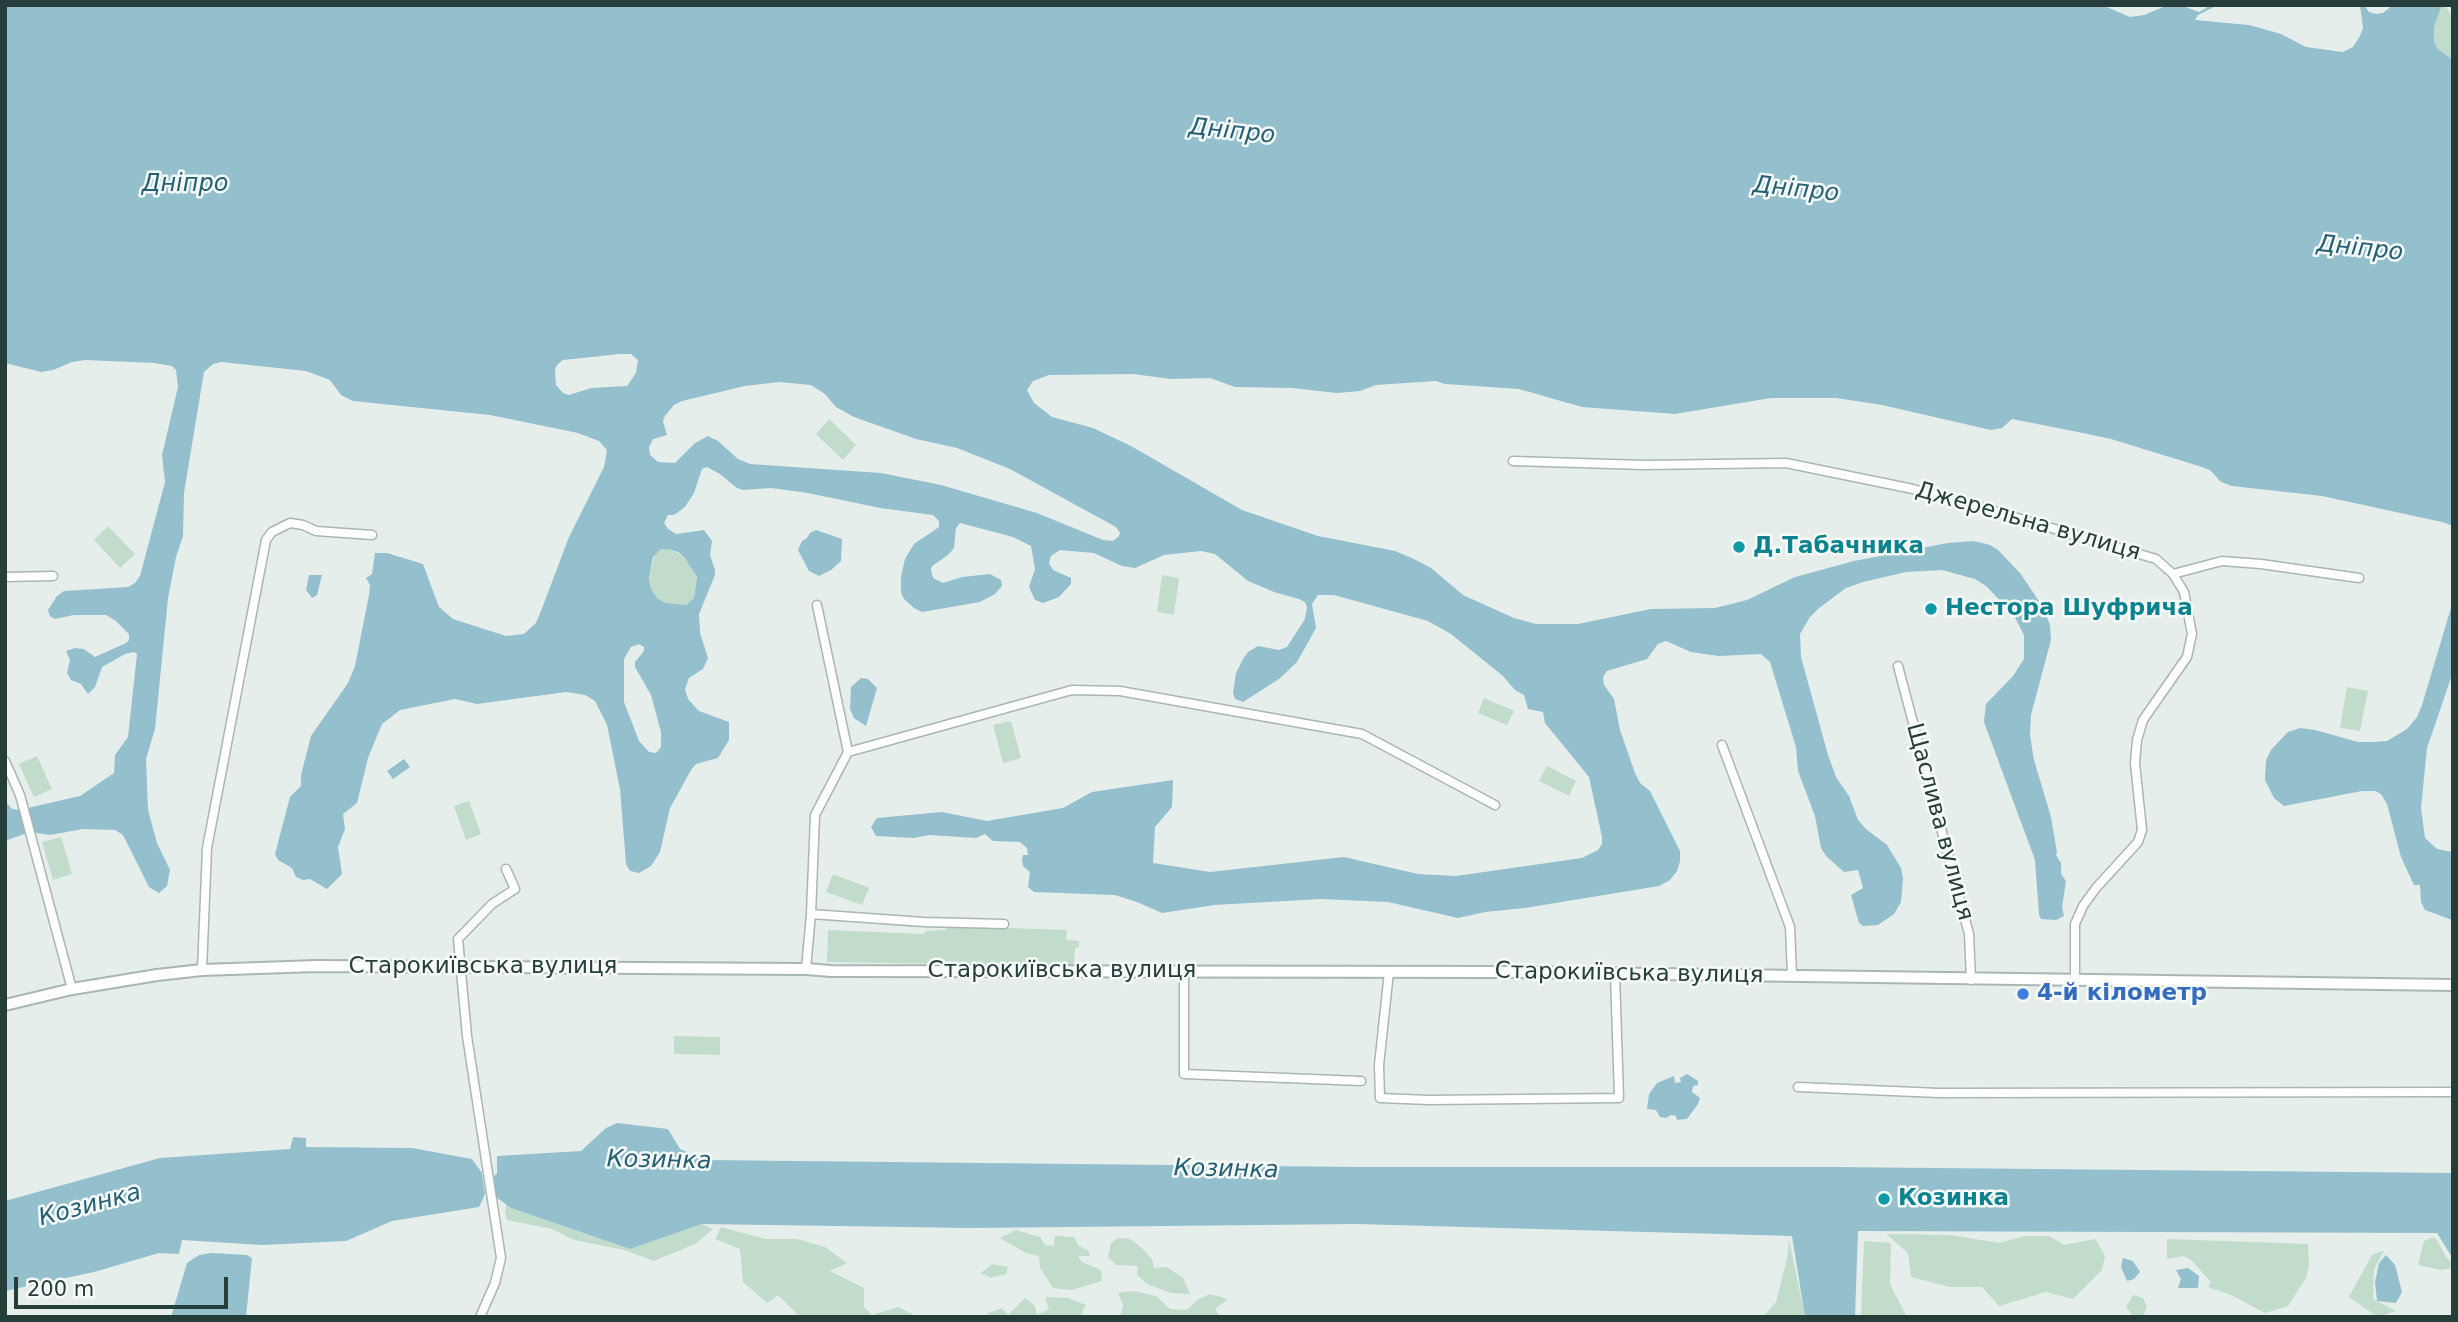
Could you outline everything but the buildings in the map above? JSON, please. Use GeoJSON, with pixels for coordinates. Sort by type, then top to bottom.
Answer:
{"type":"FeatureCollection","features":[{"type":"Feature","properties":{"kind":"street","name":"Джерельна вулиця"},"geometry":{"type":"LineString","coordinates":[[1513,461],[1644,465],[1786,463],[1913,489],[1994,511],[2156,559],[2173,575]]}},
{"type":"Feature","properties":{"kind":"street"},"geometry":{"type":"LineString","coordinates":[[202,970],[206,848],[262,549],[272,533],[290,523],[316,531],[372,535]]}},
{"type":"Feature","properties":{"kind":"street"},"geometry":{"type":"LineString","coordinates":[[2076,982],[2075,924],[2095,888],[2138,842],[2142,830],[2135,763],[2137,740],[2143,720],[2187,657],[2192,634],[2185,592],[2173,575],[2222,561],[2359,578]]}},
{"type":"Feature","properties":{"kind":"street"},"geometry":{"type":"LineString","coordinates":[[5,577],[53,576]]}},
{"type":"Feature","properties":{"kind":"street"},"geometry":{"type":"LineString","coordinates":[[806,969],[815,815],[848,752],[817,605]]}},
{"type":"Feature","properties":{"kind":"street","name":"Щаслива вулиця"},"geometry":{"type":"LineString","coordinates":[[1898,666],[1969,934],[1971,979]]}},
{"type":"Feature","properties":{"kind":"street"},"geometry":{"type":"LineString","coordinates":[[848,752],[1072,690],[1120,691],[1362,734],[1495,805]]}},
{"type":"Feature","properties":{"kind":"street"},"geometry":{"type":"LineString","coordinates":[[1722,746],[1790,927],[1792,975]]}},
{"type":"Feature","properties":{"kind":"street"},"geometry":{"type":"LineString","coordinates":[[5,761],[20,795],[72,989]]}},
{"type":"Feature","properties":{"kind":"street"},"geometry":{"type":"LineString","coordinates":[[480,1317],[495,1283],[501,1258],[485,1162],[458,939],[492,904],[515,889],[506,869]]}},
{"type":"Feature","properties":{"kind":"street","name":"Старокиївська вулиця"},"geometry":{"type":"LineString","coordinates":[[811,914],[1004,925]]}},
{"type":"Feature","properties":{"kind":"street","name":"Старокиївська вулиця"},"geometry":{"type":"LineString","coordinates":[[5,1005],[72,989],[202,970],[316,966],[1792,975],[2076,982],[2453,985]]}},
{"type":"Feature","properties":{"kind":"street"},"geometry":{"type":"LineString","coordinates":[[1184,972],[1184,1074],[1361,1081]]}},
{"type":"Feature","properties":{"kind":"street"},"geometry":{"type":"LineString","coordinates":[[1389,972],[1379,1065],[1380,1098],[1429,1100],[1619,1098],[1615,974]]}},
{"type":"Feature","properties":{"kind":"street"},"geometry":{"type":"LineString","coordinates":[[1798,1087],[1938,1093],[2453,1092]]}},
{"type":"Feature","properties":{"kind":"green space"},"geometry":{"type":"Polygon","coordinates":[[[2442,5],[2445,5],[2453,17],[2453,60],[2438,49],[2434,42],[2434,27],[2442,5]]]}},
{"type":"Feature","properties":{"kind":"green space"},"geometry":{"type":"Polygon","coordinates":[[[829,419],[856,445],[843,460],[816,434],[829,419]]]}},
{"type":"Feature","properties":{"kind":"green space"},"geometry":{"type":"Polygon","coordinates":[[[108,526],[135,554],[120,568],[94,540],[108,526]]]}},
{"type":"Feature","properties":{"kind":"green space"},"geometry":{"type":"Polygon","coordinates":[[[669,548],[684,557],[697,577],[694,598],[686,605],[666,603],[657,598],[651,589],[649,579],[655,554],[661,549],[669,548]]]}},
{"type":"Feature","properties":{"kind":"green space"},"geometry":{"type":"Polygon","coordinates":[[[1162,575],[1179,578],[1174,615],[1157,612],[1162,575]]]}},
{"type":"Feature","properties":{"kind":"green space"},"geometry":{"type":"Polygon","coordinates":[[[2347,687],[2368,691],[2360,731],[2340,728],[2347,687]]]}},
{"type":"Feature","properties":{"kind":"green space"},"geometry":{"type":"Polygon","coordinates":[[[1484,698],[1514,711],[1507,725],[1478,713],[1484,698]]]}},
{"type":"Feature","properties":{"kind":"green space"},"geometry":{"type":"Polygon","coordinates":[[[1011,721],[1021,758],[1003,763],[993,725],[1011,721]]]}},
{"type":"Feature","properties":{"kind":"green space"},"geometry":{"type":"Polygon","coordinates":[[[37,756],[52,789],[34,797],[19,764],[37,756]]]}},
{"type":"Feature","properties":{"kind":"green space"},"geometry":{"type":"Polygon","coordinates":[[[1547,766],[1576,781],[1569,796],[1539,781],[1547,766]]]}},
{"type":"Feature","properties":{"kind":"green space"},"geometry":{"type":"Polygon","coordinates":[[[469,801],[481,834],[466,840],[454,806],[469,801]]]}},
{"type":"Feature","properties":{"kind":"green space"},"geometry":{"type":"Polygon","coordinates":[[[61,837],[72,874],[53,880],[42,842],[61,837]]]}},
{"type":"Feature","properties":{"kind":"green space"},"geometry":{"type":"Polygon","coordinates":[[[833,874],[869,888],[862,905],[826,892],[833,874]]]}},
{"type":"Feature","properties":{"kind":"green space"},"geometry":{"type":"Polygon","coordinates":[[[948,926],[1067,930],[1066,940],[1079,941],[1079,947],[1075,948],[1074,966],[827,962],[828,930],[923,934],[926,931],[945,930],[948,926]]]}},
{"type":"Feature","properties":{"kind":"green space"},"geometry":{"type":"Polygon","coordinates":[[[674,1036],[720,1037],[720,1055],[674,1054],[674,1036]]]}},
{"type":"Feature","properties":{"kind":"green space"},"geometry":{"type":"Polygon","coordinates":[[[507,1201],[511,1208],[630,1249],[702,1224],[713,1229],[697,1243],[654,1261],[624,1250],[574,1240],[552,1229],[507,1220],[507,1201]]]}},
{"type":"Feature","properties":{"kind":"green space"},"geometry":{"type":"Polygon","coordinates":[[[721,1227],[765,1239],[797,1239],[825,1247],[847,1263],[830,1271],[864,1288],[864,1307],[872,1315],[898,1307],[913,1317],[805,1317],[798,1315],[778,1295],[767,1303],[743,1282],[740,1249],[715,1239],[721,1227]]]}},
{"type":"Feature","properties":{"kind":"green space"},"geometry":{"type":"Polygon","coordinates":[[[1016,1230],[1040,1237],[1045,1245],[1054,1246],[1055,1236],[1074,1237],[1079,1246],[1088,1250],[1090,1256],[1078,1256],[1082,1262],[1101,1270],[1102,1281],[1071,1290],[1053,1288],[1040,1268],[1039,1256],[1026,1253],[1000,1238],[1016,1230]]]}},
{"type":"Feature","properties":{"kind":"green space"},"geometry":{"type":"Polygon","coordinates":[[[1886,1234],[1951,1235],[1999,1243],[2025,1236],[2049,1236],[2064,1245],[2095,1239],[2105,1256],[2102,1270],[2073,1299],[2046,1292],[1999,1306],[1982,1287],[1949,1287],[1911,1277],[1908,1253],[1886,1234]]]}},
{"type":"Feature","properties":{"kind":"green space"},"geometry":{"type":"Polygon","coordinates":[[[2433,1237],[2453,1263],[2453,1268],[2441,1270],[2418,1265],[2424,1241],[2433,1237]]]}},
{"type":"Feature","properties":{"kind":"green space"},"geometry":{"type":"Polygon","coordinates":[[[1118,1238],[1130,1239],[1142,1248],[1152,1259],[1154,1268],[1167,1267],[1183,1278],[1190,1294],[1171,1293],[1147,1284],[1137,1275],[1138,1266],[1116,1265],[1108,1257],[1111,1243],[1118,1238]]]}},
{"type":"Feature","properties":{"kind":"green space"},"geometry":{"type":"Polygon","coordinates":[[[1789,1239],[1805,1317],[1763,1317],[1776,1302],[1789,1239]]]}},
{"type":"Feature","properties":{"kind":"green space"},"geometry":{"type":"Polygon","coordinates":[[[2167,1239],[2308,1244],[2309,1265],[2306,1278],[2288,1306],[2265,1313],[2231,1295],[2208,1287],[2211,1282],[2184,1256],[2167,1259],[2167,1239]]]}},
{"type":"Feature","properties":{"kind":"green space"},"geometry":{"type":"Polygon","coordinates":[[[1864,1241],[1891,1243],[1890,1284],[1907,1317],[1861,1317],[1864,1241]]]}},
{"type":"Feature","properties":{"kind":"green space"},"geometry":{"type":"Polygon","coordinates":[[[2384,1250],[2374,1270],[2373,1299],[2396,1311],[2378,1317],[2349,1297],[2372,1255],[2384,1250]]]}},
{"type":"Feature","properties":{"kind":"green space"},"geometry":{"type":"Polygon","coordinates":[[[992,1264],[1008,1267],[1006,1274],[991,1278],[981,1273],[992,1264]]]}},
{"type":"Feature","properties":{"kind":"green space"},"geometry":{"type":"Polygon","coordinates":[[[1134,1291],[1156,1296],[1170,1309],[1187,1310],[1197,1300],[1210,1294],[1228,1299],[1215,1309],[1220,1317],[1123,1317],[1123,1305],[1118,1293],[1134,1291]]]}},
{"type":"Feature","properties":{"kind":"green space"},"geometry":{"type":"Polygon","coordinates":[[[2133,1295],[2143,1298],[2147,1307],[2143,1317],[2134,1317],[2126,1307],[2133,1295]]]}},
{"type":"Feature","properties":{"kind":"green space"},"geometry":{"type":"Polygon","coordinates":[[[1045,1297],[1068,1298],[1086,1305],[1081,1314],[1083,1317],[989,1317],[988,1313],[1002,1308],[1008,1315],[1025,1298],[1035,1306],[1037,1315],[1049,1309],[1045,1297]]]}},
{"type":"Feature","properties":{"kind":"water","name":"Дніпро"},"geometry":{"type":"Polygon","coordinates":[[[5,5],[2102,5],[2130,17],[2144,15],[2168,5],[2180,5],[2199,12],[2211,5],[2218,5],[2198,15],[2195,20],[2249,25],[2281,34],[2306,47],[2343,52],[2353,47],[2363,28],[2360,5],[2376,14],[2383,13],[2393,5],[2442,5],[2434,27],[2434,42],[2438,49],[2453,60],[2453,526],[2322,496],[2232,486],[2221,482],[2210,470],[2202,467],[2083,433],[2012,419],[2002,428],[1991,430],[1882,405],[1836,398],[1771,398],[1675,414],[1582,407],[1519,389],[1445,384],[1436,381],[1376,385],[1360,391],[1337,393],[1292,388],[1235,387],[1210,378],[1171,379],[1133,374],[1049,375],[1033,381],[1027,390],[1034,403],[1052,417],[1093,428],[1131,446],[1242,510],[1318,536],[1395,551],[1431,568],[1463,595],[1514,618],[1536,624],[1578,624],[1651,609],[1715,608],[1747,600],[1795,577],[1854,561],[1948,543],[1974,541],[1990,545],[2020,573],[2043,607],[2050,625],[2051,640],[2031,715],[2030,735],[2034,760],[2051,817],[2056,855],[2061,863],[2061,874],[2066,881],[2062,907],[2064,916],[2056,920],[2041,919],[2039,915],[2035,860],[1984,722],[1986,704],[2013,676],[2024,659],[2024,635],[2013,614],[1986,586],[1975,579],[1942,570],[1906,572],[1846,588],[1810,617],[1800,634],[1801,657],[1836,777],[1849,796],[1858,820],[1887,845],[1901,868],[1901,902],[1894,914],[1878,925],[1863,926],[1859,923],[1851,895],[1863,888],[1858,870],[1844,872],[1821,848],[1815,816],[1798,771],[1796,747],[1770,662],[1761,654],[1719,656],[1691,652],[1666,641],[1658,644],[1647,659],[1607,671],[1603,677],[1604,685],[1614,699],[1620,730],[1635,773],[1640,783],[1650,791],[1680,851],[1677,871],[1670,880],[1659,886],[1458,918],[1388,902],[1321,899],[1214,905],[1162,913],[1115,895],[1034,892],[1028,887],[1030,872],[1023,866],[1023,855],[1028,855],[1027,848],[1020,842],[993,841],[985,834],[976,838],[876,836],[871,827],[877,818],[942,812],[987,821],[1063,808],[1092,792],[1173,780],[1172,807],[1155,827],[1153,863],[1210,872],[1344,857],[1418,874],[1456,876],[1582,858],[1598,850],[1602,837],[1589,777],[1545,723],[1543,712],[1528,709],[1524,695],[1515,690],[1503,676],[1451,634],[1428,621],[1334,595],[1318,595],[1312,604],[1316,628],[1297,662],[1279,679],[1243,702],[1235,699],[1233,693],[1236,673],[1243,659],[1258,646],[1279,650],[1287,647],[1305,619],[1307,607],[1305,602],[1299,599],[1248,581],[1215,554],[1201,551],[1164,555],[1135,568],[1122,566],[1094,553],[1060,550],[1051,556],[1049,563],[1053,570],[1071,578],[1071,584],[1059,597],[1043,603],[1035,600],[1029,587],[1035,569],[1031,546],[1013,537],[960,523],[956,528],[954,548],[932,566],[933,578],[943,583],[962,577],[990,574],[1001,580],[1002,586],[995,594],[980,602],[922,612],[904,599],[901,593],[901,577],[905,559],[914,544],[939,527],[939,521],[933,515],[771,488],[743,490],[707,467],[702,469],[694,493],[685,507],[674,515],[668,515],[664,523],[676,534],[704,530],[712,541],[710,555],[715,575],[699,614],[700,633],[708,658],[703,669],[689,678],[685,689],[688,699],[699,711],[729,722],[729,740],[718,758],[696,764],[691,770],[670,808],[660,852],[651,866],[639,873],[630,871],[626,864],[620,789],[607,725],[595,701],[585,695],[566,692],[477,704],[455,699],[400,710],[382,724],[368,758],[357,803],[343,814],[345,829],[338,847],[342,874],[327,889],[310,879],[296,877],[292,868],[278,860],[275,854],[290,797],[301,786],[301,775],[311,736],[348,683],[355,666],[369,595],[370,585],[366,578],[372,574],[375,553],[387,553],[423,564],[439,607],[453,619],[506,636],[524,634],[536,623],[569,537],[604,467],[607,450],[599,441],[578,433],[490,415],[353,401],[341,395],[330,380],[306,371],[221,362],[213,364],[204,372],[184,493],[183,536],[168,598],[155,729],[146,759],[148,810],[157,843],[170,870],[167,886],[159,893],[149,887],[123,835],[115,830],[83,829],[50,835],[30,832],[5,841],[5,801],[12,809],[19,810],[80,796],[114,773],[115,755],[128,737],[137,654],[125,654],[102,667],[95,687],[88,694],[81,684],[71,680],[67,673],[70,660],[66,651],[84,649],[95,657],[126,643],[129,634],[106,615],[74,615],[54,619],[48,610],[57,596],[64,591],[128,587],[140,576],[165,482],[162,455],[178,387],[176,370],[172,366],[154,363],[85,360],[41,372],[5,363],[5,5]],[[620,354],[563,360],[555,370],[556,385],[569,395],[591,388],[627,386],[636,373],[638,360],[631,354],[620,354]],[[779,382],[745,386],[674,405],[663,421],[667,435],[653,439],[649,447],[650,455],[658,462],[675,463],[695,443],[708,436],[718,441],[738,459],[750,464],[881,473],[941,485],[1037,513],[1103,540],[1113,541],[1119,536],[1116,527],[1010,469],[957,448],[916,439],[854,417],[836,407],[825,394],[811,385],[779,382]],[[661,549],[653,557],[649,579],[657,598],[666,603],[686,605],[694,598],[697,577],[684,557],[678,552],[661,549]],[[639,644],[631,647],[624,659],[624,702],[639,741],[649,752],[656,753],[661,747],[661,732],[651,695],[635,667],[644,647],[639,644]]]}},
{"type":"Feature","properties":{"kind":"water"},"geometry":{"type":"Polygon","coordinates":[[[816,530],[842,539],[841,561],[819,576],[809,571],[798,550],[802,541],[816,530]]]}},
{"type":"Feature","properties":{"kind":"water"},"geometry":{"type":"Polygon","coordinates":[[[309,575],[322,575],[317,595],[312,598],[306,590],[309,575]]]}},
{"type":"Feature","properties":{"kind":"water"},"geometry":{"type":"Polygon","coordinates":[[[2453,601],[2453,672],[2427,748],[2421,808],[2425,838],[2437,849],[2453,852],[2452,920],[2425,910],[2421,902],[2420,885],[2414,885],[2401,857],[2387,804],[2381,794],[2362,791],[2284,806],[2274,798],[2265,780],[2266,760],[2271,750],[2288,732],[2300,728],[2358,742],[2373,742],[2387,741],[2407,729],[2417,717],[2422,705],[2453,601]]]}},
{"type":"Feature","properties":{"kind":"water"},"geometry":{"type":"Polygon","coordinates":[[[861,678],[868,679],[877,688],[866,726],[854,718],[850,709],[851,687],[861,678]]]}},
{"type":"Feature","properties":{"kind":"water"},"geometry":{"type":"Polygon","coordinates":[[[404,759],[410,767],[393,779],[387,771],[404,759]]]}},
{"type":"Feature","properties":{"kind":"water"},"geometry":{"type":"Polygon","coordinates":[[[1687,1074],[1698,1081],[1692,1092],[1700,1098],[1687,1119],[1677,1120],[1676,1116],[1671,1115],[1660,1117],[1656,1110],[1647,1109],[1649,1094],[1657,1083],[1674,1076],[1675,1083],[1681,1082],[1680,1078],[1687,1074]]]}},
{"type":"Feature","properties":{"kind":"water"},"geometry":{"type":"Polygon","coordinates":[[[617,1123],[668,1129],[680,1149],[704,1160],[1357,1167],[1833,1167],[2453,1173],[2453,1259],[2437,1233],[1858,1231],[1855,1317],[1805,1317],[1792,1236],[1356,1224],[971,1228],[702,1224],[630,1249],[511,1208],[496,1197],[492,1179],[497,1173],[497,1156],[581,1151],[606,1128],[617,1123]]]}},
{"type":"Feature","properties":{"kind":"water"},"geometry":{"type":"Polygon","coordinates":[[[293,1137],[306,1138],[306,1147],[412,1148],[472,1159],[482,1173],[485,1194],[479,1207],[392,1221],[346,1241],[262,1245],[182,1240],[179,1254],[159,1253],[94,1272],[5,1291],[5,1201],[160,1158],[290,1149],[293,1137]]]}},
{"type":"Feature","properties":{"kind":"water"},"geometry":{"type":"Polygon","coordinates":[[[199,1255],[247,1255],[252,1258],[246,1317],[171,1317],[187,1263],[199,1255]]]}},
{"type":"Feature","properties":{"kind":"water"},"geometry":{"type":"Polygon","coordinates":[[[2386,1255],[2395,1265],[2402,1292],[2396,1303],[2377,1301],[2375,1282],[2379,1263],[2386,1255]]]}},
{"type":"Feature","properties":{"kind":"water"},"geometry":{"type":"Polygon","coordinates":[[[2123,1258],[2133,1261],[2140,1272],[2134,1279],[2127,1281],[2121,1267],[2123,1258]]]}},
{"type":"Feature","properties":{"kind":"water"},"geometry":{"type":"Polygon","coordinates":[[[2188,1268],[2199,1276],[2198,1288],[2178,1288],[2181,1279],[2176,1270],[2188,1268]]]}},
{"type":"Feature","properties":{"kind":"place","name":"Д.Табачника"},"geometry":{"type":"Point","coordinates":[1739,547]}},
{"type":"Feature","properties":{"kind":"place","name":"Нестора Шуфрича"},"geometry":{"type":"Point","coordinates":[1931,609]}},
{"type":"Feature","properties":{"kind":"place","name":"4-й кілометр"},"geometry":{"type":"Point","coordinates":[2023,994]}},
{"type":"Feature","properties":{"kind":"place","name":"Козинка"},"geometry":{"type":"Point","coordinates":[1884,1199]}}]}
